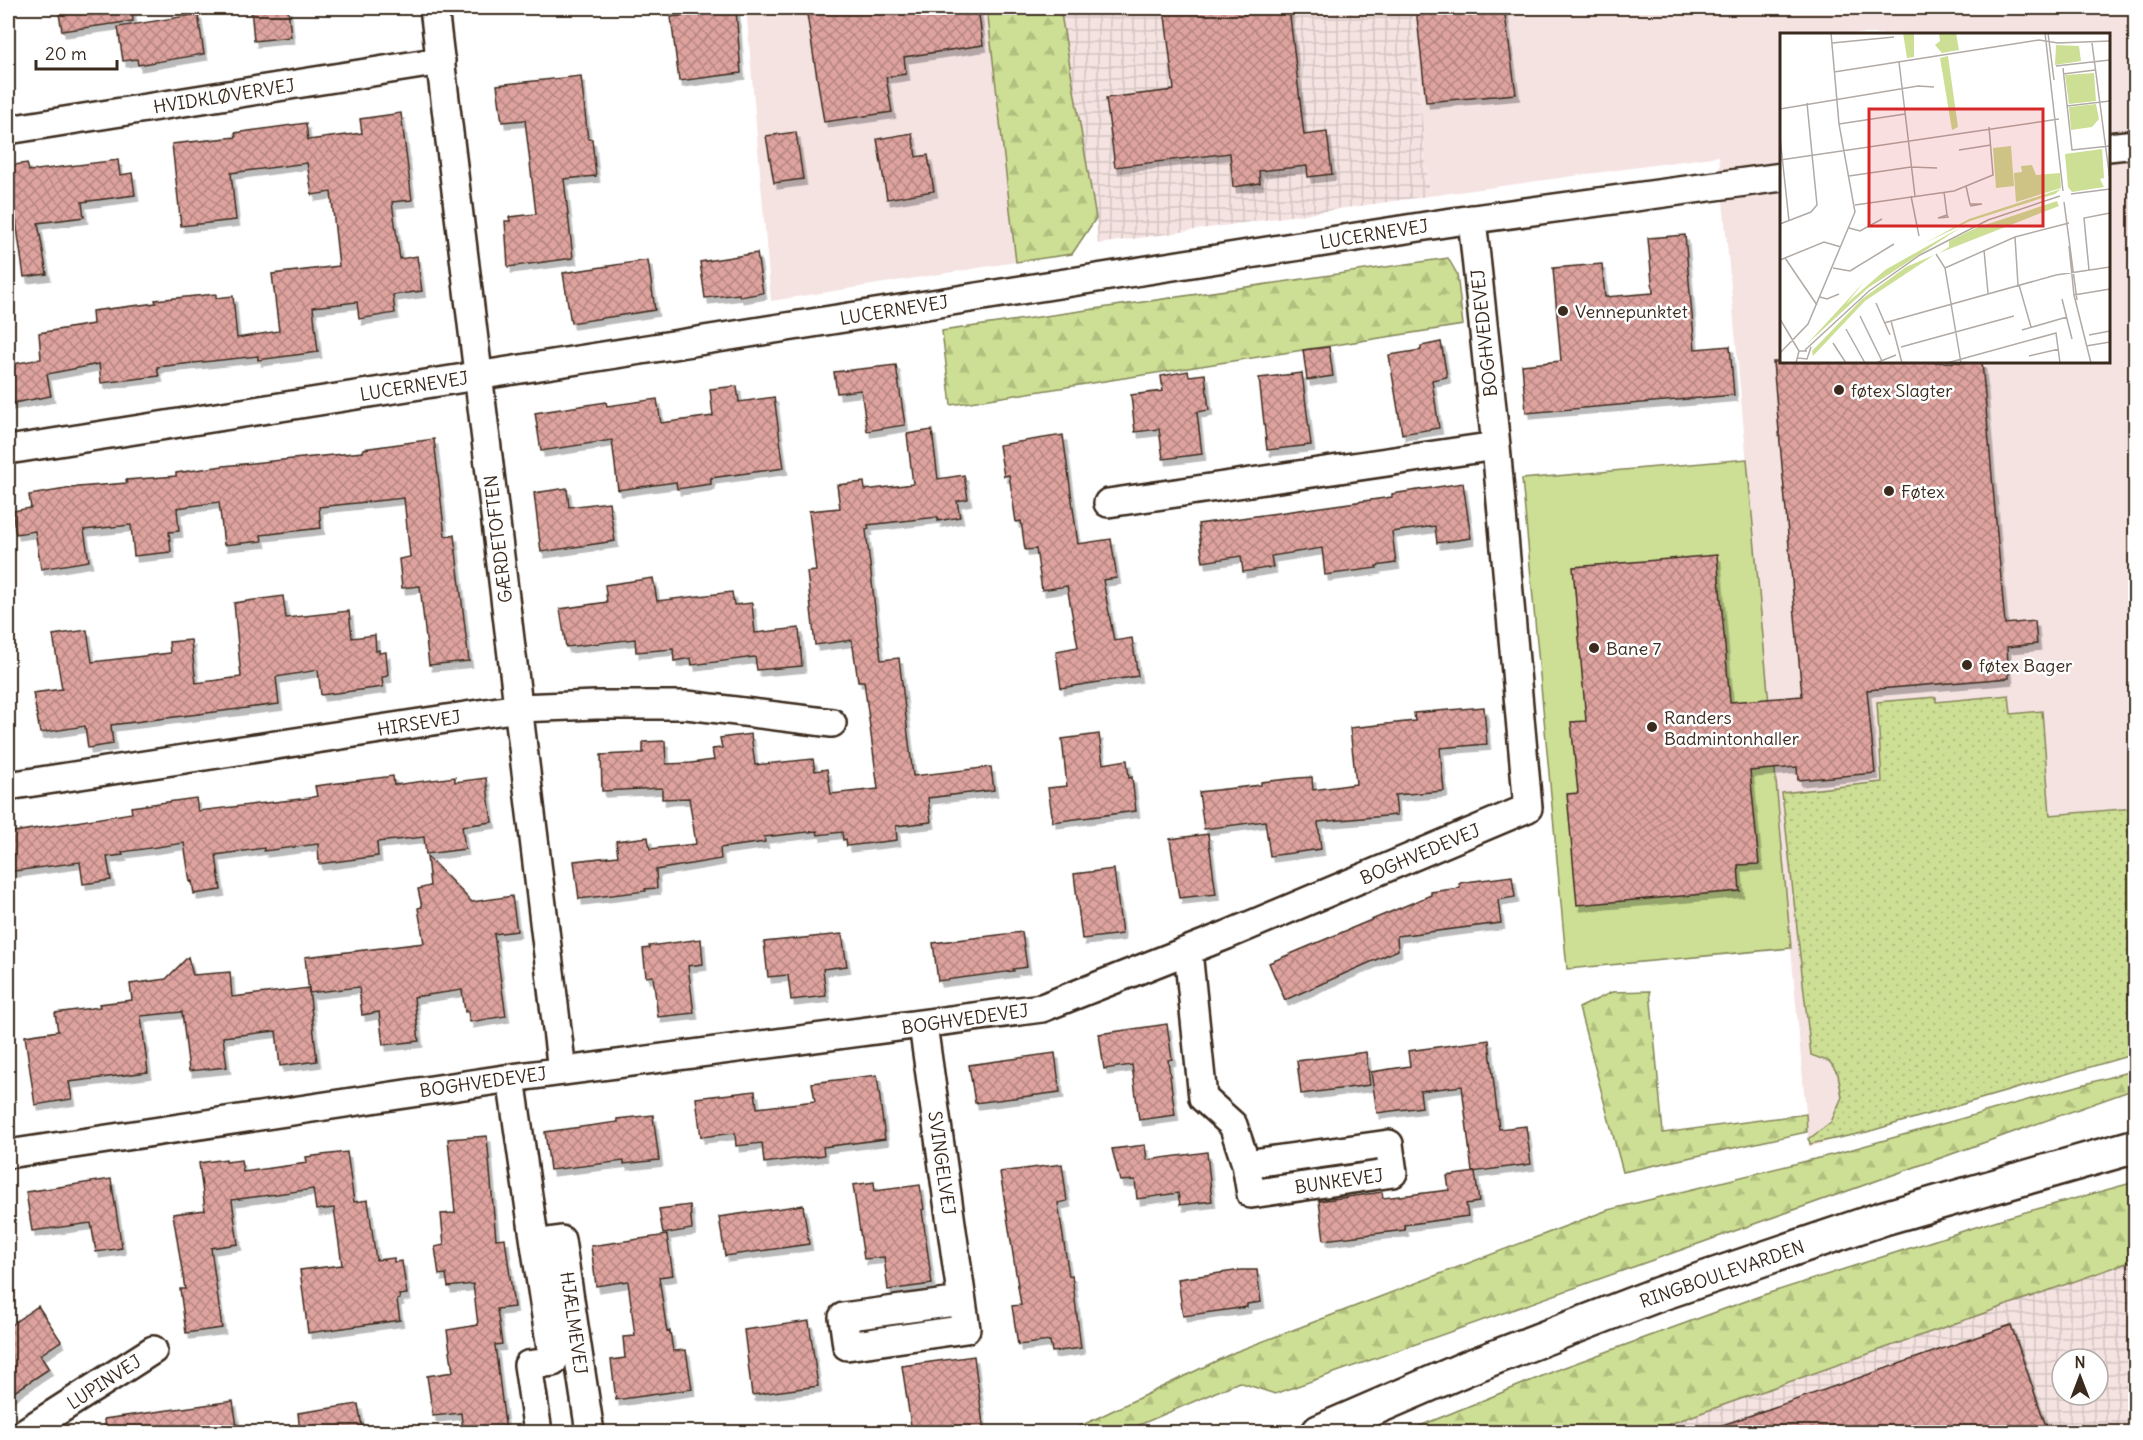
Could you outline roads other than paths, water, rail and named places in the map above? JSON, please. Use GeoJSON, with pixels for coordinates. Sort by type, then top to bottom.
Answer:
{"type":"FeatureCollection","features":[{"type":"Feature","properties":{"kind":"main road","name":"RINGBOULEVARDEN"},"geometry":{"type":"LineString","coordinates":[[1319,1432],[1467,1368],[1659,1294],[1884,1218],[2136,1146]]}},
{"type":"Feature","properties":{"kind":"street","name":"GÆRDETOFTEN"},"geometry":{"type":"LineString","coordinates":[[434,8],[562,1071]]}},
{"type":"Feature","properties":{"kind":"street","name":"HVIDKLØVERVEJ"},"geometry":{"type":"LineString","coordinates":[[8,130],[441,62]]}},
{"type":"Feature","properties":{"kind":"street"},"geometry":{"type":"LineString","coordinates":[[2110,147],[2136,144]]}},
{"type":"Feature","properties":{"kind":"street","name":"LUCERNEVEJ"},"geometry":{"type":"LineString","coordinates":[[8,450],[1472,219],[1780,177]]}},
{"type":"Feature","properties":{"kind":"street","name":"BOGHVEDEVEJ"},"geometry":{"type":"LineString","coordinates":[[8,1154],[511,1078],[1042,1008],[1188,951],[1528,808],[1496,446],[1472,219]]}},
{"type":"Feature","properties":{"kind":"street"},"geometry":{"type":"LineString","coordinates":[[1108,503],[1496,446]]}},
{"type":"Feature","properties":{"kind":"street","name":"HIRSEVEJ"},"geometry":{"type":"LineString","coordinates":[[8,786],[518,708],[687,705],[832,723]]}},
{"type":"Feature","properties":{"kind":"street","name":"BUNKEVEJ"},"geometry":{"type":"LineString","coordinates":[[1188,951],[1203,1098],[1233,1125],[1246,1164],[1251,1194],[1393,1173],[1389,1144],[1246,1164]]}},
{"type":"Feature","properties":{"kind":"street","name":"SVINGELVEJ"},"geometry":{"type":"LineString","coordinates":[[923,1024],[962,1300]]}},
{"type":"Feature","properties":{"kind":"street","name":"HJÆLMEVEJ"},"geometry":{"type":"LineString","coordinates":[[511,1078],[553,1362],[528,1365],[538,1432]]}},
{"type":"Feature","properties":{"kind":"street","name":"HJÆLMEVEJ"},"geometry":{"type":"LineString","coordinates":[[535,1244],[561,1240],[590,1432]]}},
{"type":"Feature","properties":{"kind":"street","name":"LUPINVEJ"},"geometry":{"type":"LineString","coordinates":[[25,1432],[153,1350]]}},
{"type":"Feature","properties":{"kind":"place","name":"Vennepunktet"},"geometry":{"type":"Point","coordinates":[1563,311]}},
{"type":"Feature","properties":{"kind":"place","name":"føtex Slagter"},"geometry":{"type":"Point","coordinates":[1839,390]}},
{"type":"Feature","properties":{"kind":"place","name":"Føtex"},"geometry":{"type":"Point","coordinates":[1889,491]}},
{"type":"Feature","properties":{"kind":"place","name":"Bane 7"},"geometry":{"type":"Point","coordinates":[1594,648]}},
{"type":"Feature","properties":{"kind":"place","name":"føtex Bager"},"geometry":{"type":"Point","coordinates":[1967,665]}},
{"type":"Feature","properties":{"kind":"place","name":"Randers Badmintonhaller"},"geometry":{"type":"Point","coordinates":[1652,727]}}]}
